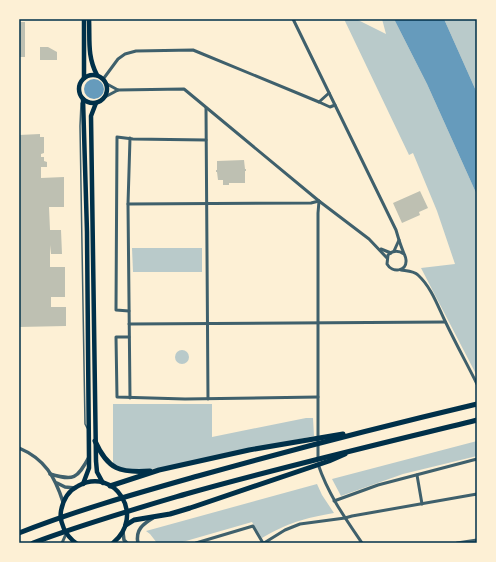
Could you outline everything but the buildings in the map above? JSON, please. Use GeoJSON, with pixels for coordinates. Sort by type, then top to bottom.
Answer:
{"type":"FeatureCollection","features":[{"type":"Feature","properties":{"kind":"highway"},"geometry":{"type":"LineString","coordinates":[[84,19],[84,78]]}},
{"type":"Feature","properties":{"kind":"highway"},"geometry":{"type":"LineString","coordinates":[[89,19],[90,55],[92,65],[97,74],[104,78],[108,90],[105,97],[96,103],[90,103],[82,98],[79,93],[79,86],[88,75],[97,74]]}},
{"type":"Feature","properties":{"kind":"highway"},"geometry":{"type":"LineString","coordinates":[[82,98],[87,232],[89,432],[89,468],[83,484]]}},
{"type":"Feature","properties":{"kind":"highway"},"geometry":{"type":"LineString","coordinates":[[96,103],[91,116],[95,441],[97,472],[103,483]]}},
{"type":"Feature","properties":{"kind":"highway"},"geometry":{"type":"LineString","coordinates":[[19,533],[131,495],[310,446],[328,439],[477,404]]}},
{"type":"Feature","properties":{"kind":"highway"},"geometry":{"type":"LineString","coordinates":[[34,542],[135,509],[311,463],[347,452],[477,420]]}},
{"type":"Feature","properties":{"kind":"highway"},"geometry":{"type":"LineString","coordinates":[[110,486],[159,470],[249,450],[310,439],[328,439]]}},
{"type":"Feature","properties":{"kind":"highway"},"geometry":{"type":"LineString","coordinates":[[95,441],[101,454],[117,468],[136,472],[159,470]]}},
{"type":"Feature","properties":{"kind":"highway"},"geometry":{"type":"LineString","coordinates":[[126,525],[134,520],[154,517],[190,508],[311,463]]}},
{"type":"Feature","properties":{"kind":"highway"},"geometry":{"type":"LineString","coordinates":[[76,543],[66,534],[62,524],[61,513],[63,502],[74,488],[93,482],[103,483],[118,491],[127,507],[128,516],[126,525],[123,532],[113,543]]}},
{"type":"Feature","properties":{"kind":"street"},"geometry":{"type":"LineString","coordinates":[[293,19],[396,230],[406,263],[412,272]]}},
{"type":"Feature","properties":{"kind":"street"},"geometry":{"type":"LineString","coordinates":[[104,78],[118,59],[125,54],[136,51],[193,50],[330,107],[335,105]]}},
{"type":"Feature","properties":{"kind":"street"},"geometry":{"type":"LineString","coordinates":[[107,84],[118,90]]}},
{"type":"Feature","properties":{"kind":"street"},"geometry":{"type":"LineString","coordinates":[[105,97],[118,90],[184,89],[319,201],[379,248],[387,258],[387,264],[391,269],[418,274],[437,301],[445,322],[477,384]]}},
{"type":"Feature","properties":{"kind":"street"},"geometry":{"type":"LineString","coordinates":[[319,102],[329,93]]}},
{"type":"Feature","properties":{"kind":"street"},"geometry":{"type":"LineString","coordinates":[[206,108],[208,399]]}},
{"type":"Feature","properties":{"kind":"street"},"geometry":{"type":"LineString","coordinates":[[129,311],[116,310],[117,136],[130,138],[206,140]]}},
{"type":"Feature","properties":{"kind":"street"},"geometry":{"type":"LineString","coordinates":[[130,138],[128,204],[130,398]]}},
{"type":"Feature","properties":{"kind":"street"},"geometry":{"type":"LineString","coordinates":[[128,204],[311,204],[319,201]]}},
{"type":"Feature","properties":{"kind":"street"},"geometry":{"type":"LineString","coordinates":[[319,201],[318,465],[325,485],[334,501],[362,543]]}},
{"type":"Feature","properties":{"kind":"street"},"geometry":{"type":"LineString","coordinates":[[387,258],[399,240]]}},
{"type":"Feature","properties":{"kind":"street"},"geometry":{"type":"LineString","coordinates":[[379,248],[392,252],[399,251],[404,254]]}},
{"type":"Feature","properties":{"kind":"street"},"geometry":{"type":"LineString","coordinates":[[400,270],[406,263]]}},
{"type":"Feature","properties":{"kind":"street"},"geometry":{"type":"LineString","coordinates":[[129,324],[445,322]]}},
{"type":"Feature","properties":{"kind":"street"},"geometry":{"type":"LineString","coordinates":[[129,337],[116,337],[117,397],[208,399],[318,397]]}},
{"type":"Feature","properties":{"kind":"street"},"geometry":{"type":"LineString","coordinates":[[19,448],[38,459],[57,483],[63,502]]}},
{"type":"Feature","properties":{"kind":"street"},"geometry":{"type":"LineString","coordinates":[[50,474],[69,478],[74,477],[80,472],[89,456]]}},
{"type":"Feature","properties":{"kind":"street"},"geometry":{"type":"LineString","coordinates":[[334,501],[378,485],[477,459]]}},
{"type":"Feature","properties":{"kind":"street"},"geometry":{"type":"LineString","coordinates":[[417,475],[422,504]]}},
{"type":"Feature","properties":{"kind":"street"},"geometry":{"type":"LineString","coordinates":[[57,483],[74,488]]}},
{"type":"Feature","properties":{"kind":"street"},"geometry":{"type":"LineString","coordinates":[[196,543],[253,526],[264,543],[285,530],[300,524],[345,518],[477,494]]}},
{"type":"Feature","properties":{"kind":"street"},"geometry":{"type":"LineString","coordinates":[[138,543],[138,533],[142,525],[154,517]]}},
{"type":"Feature","properties":{"kind":"street"},"geometry":{"type":"LineString","coordinates":[[123,532],[124,540],[127,543]]}},
{"type":"Feature","properties":{"kind":"street"},"geometry":{"type":"LineString","coordinates":[[62,543],[66,534]]}},
{"type":"Feature","properties":{"kind":"street"},"geometry":{"type":"LineString","coordinates":[[457,543],[476,541]]}},
{"type":"Feature","properties":{"kind":"shaded area"},"geometry":{"type":"Polygon","coordinates":[[[344,19],[356,19],[386,34],[382,19],[394,19],[427,84],[477,195],[477,376],[421,268],[455,264],[437,211],[413,153],[409,155],[344,19]]]}},
{"type":"Feature","properties":{"kind":"shaded area"},"geometry":{"type":"Polygon","coordinates":[[[444,19],[477,19],[477,93],[444,19]]]}},
{"type":"Feature","properties":{"kind":"shaded area"},"geometry":{"type":"Polygon","coordinates":[[[132,248],[202,248],[202,272],[133,272],[132,248]]]}},
{"type":"Feature","properties":{"kind":"shaded area"},"geometry":{"type":"Polygon","coordinates":[[[179,350],[185,350],[189,354],[189,360],[185,364],[179,364],[175,360],[175,354],[179,350]]]}},
{"type":"Feature","properties":{"kind":"shaded area"},"geometry":{"type":"Polygon","coordinates":[[[113,404],[212,404],[212,437],[306,418],[313,418],[314,436],[159,468],[129,470],[113,464],[113,404]]]}},
{"type":"Feature","properties":{"kind":"shaded area"},"geometry":{"type":"Polygon","coordinates":[[[477,441],[477,456],[403,474],[341,496],[332,479],[477,441]]]}},
{"type":"Feature","properties":{"kind":"shaded area"},"geometry":{"type":"Polygon","coordinates":[[[317,484],[322,495],[334,513],[296,522],[280,528],[262,538],[252,522],[179,543],[157,543],[146,531],[317,484]]]}},
{"type":"Feature","properties":{"kind":"water"},"geometry":{"type":"Polygon","coordinates":[[[394,19],[444,19],[477,93],[477,195],[427,84],[394,19]]]}},
{"type":"Feature","properties":{"kind":"water"},"geometry":{"type":"Polygon","coordinates":[[[94,79],[101,82],[104,89],[101,96],[94,99],[87,96],[84,89],[87,82],[94,79]]]}}]}
